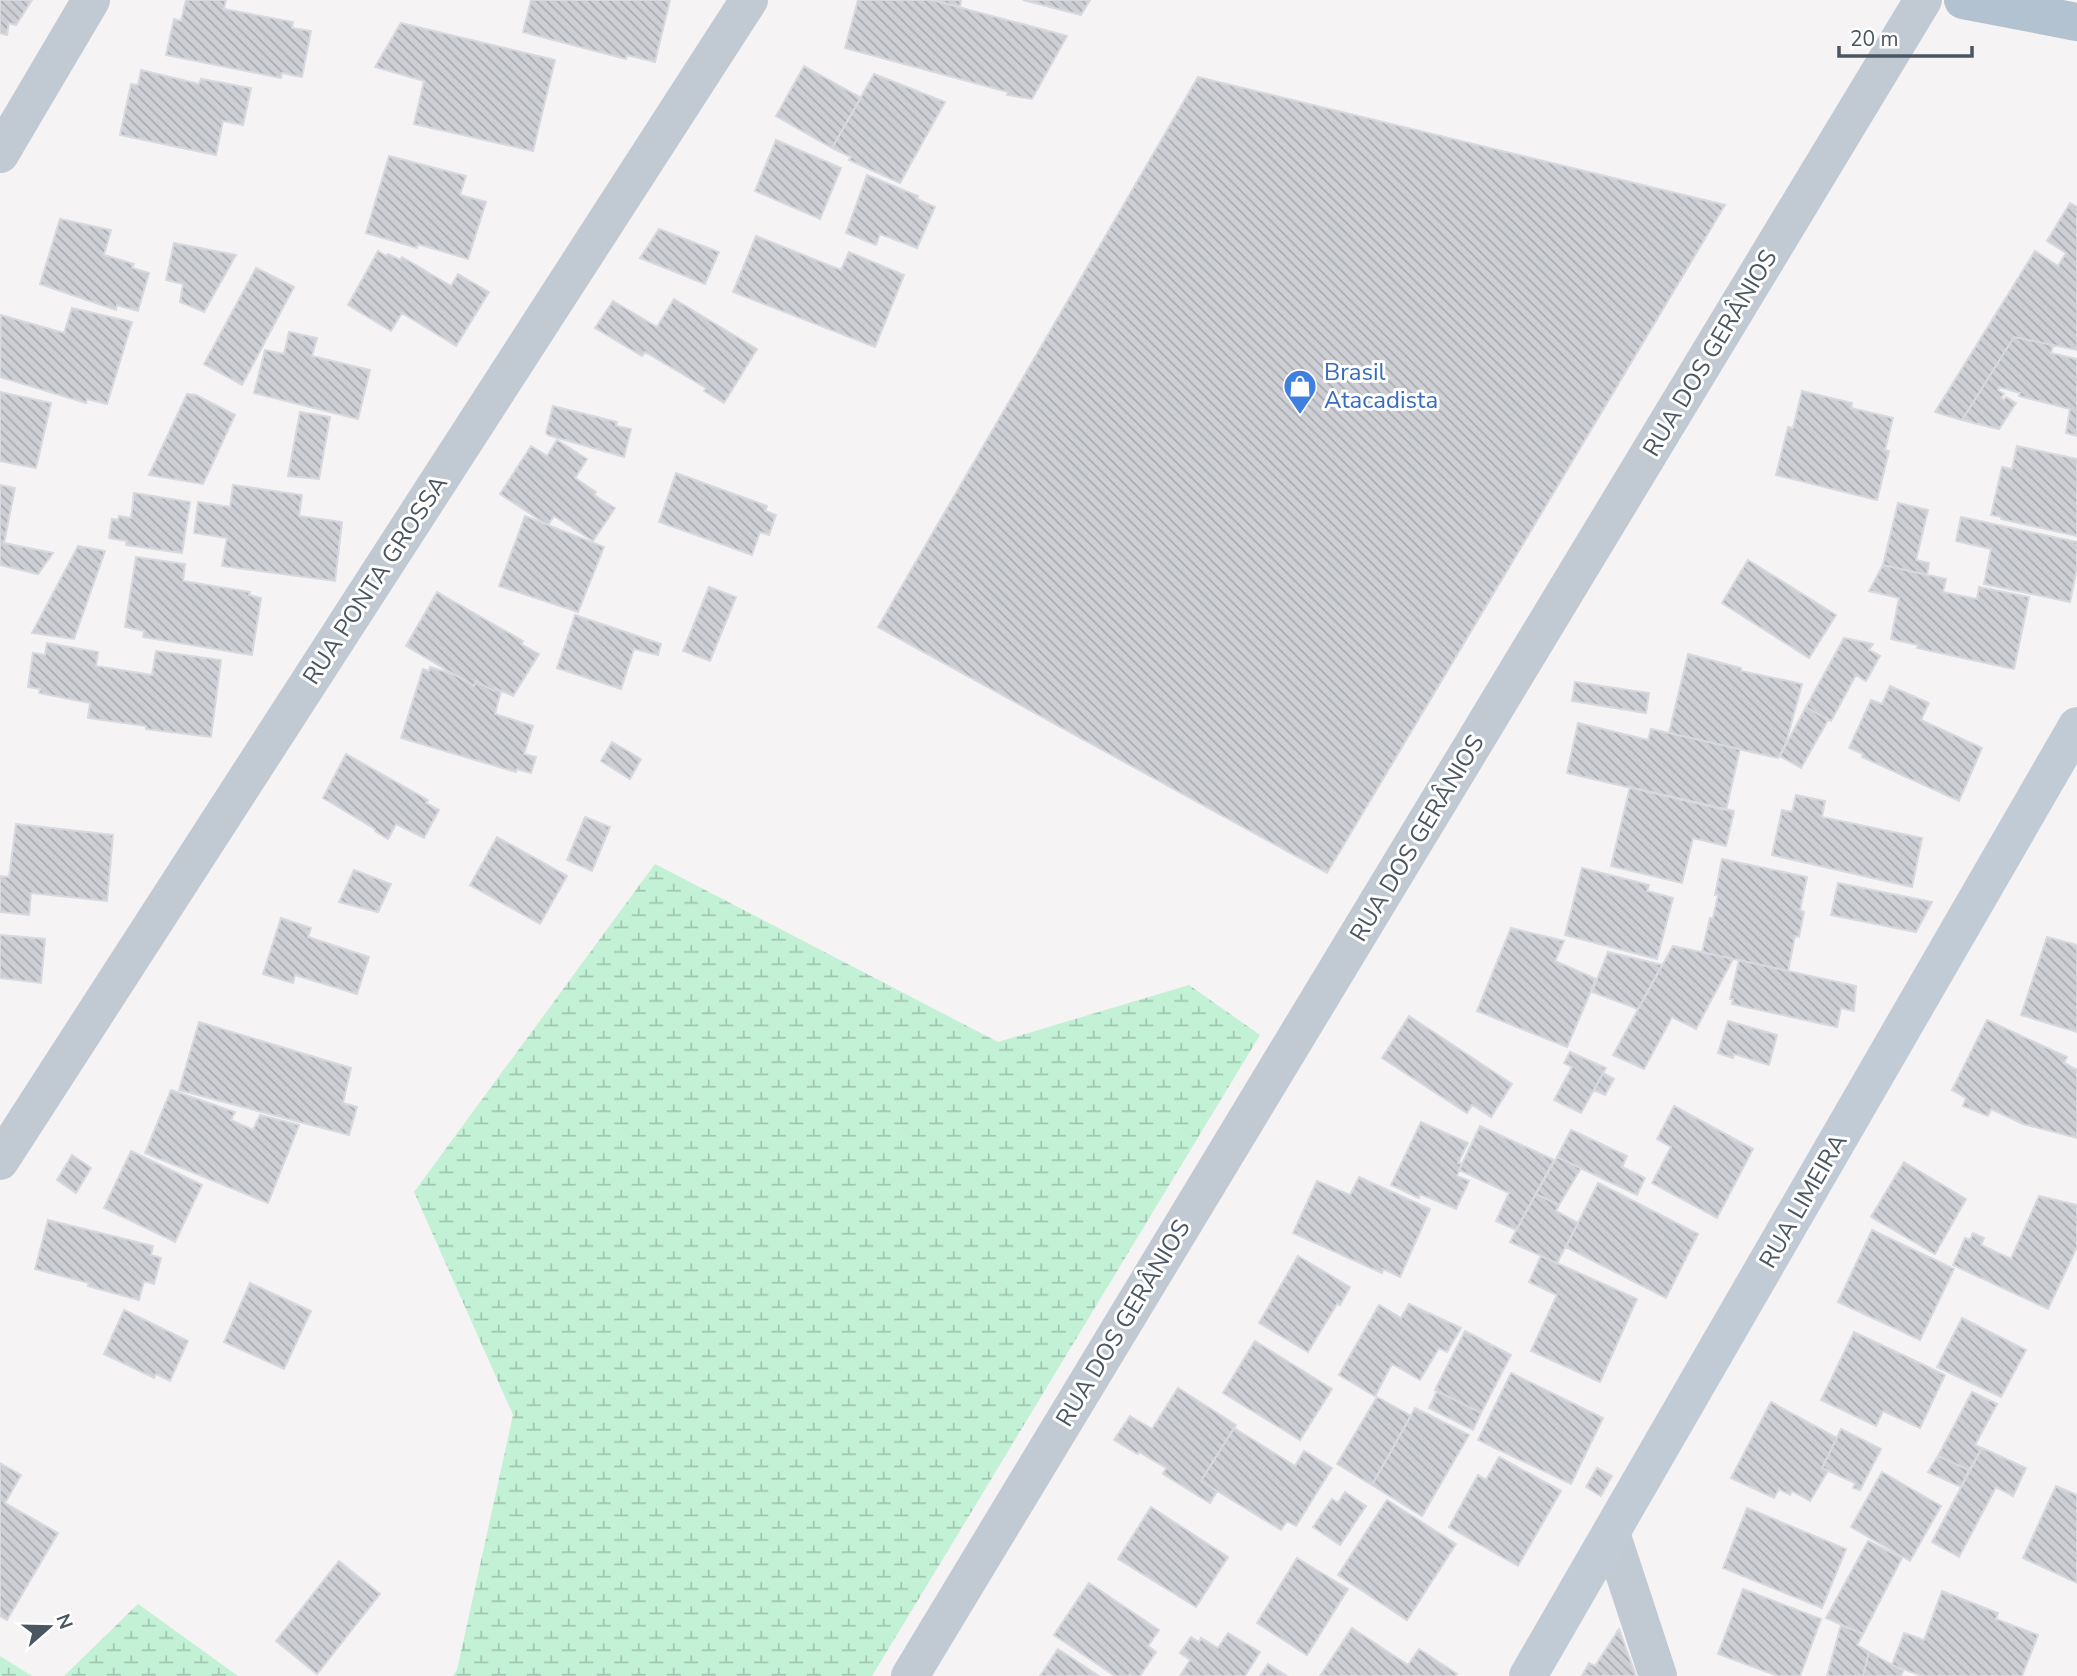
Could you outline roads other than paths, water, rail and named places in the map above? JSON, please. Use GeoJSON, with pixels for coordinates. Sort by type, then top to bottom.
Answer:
{"type":"FeatureCollection","features":[{"type":"Feature","properties":{"kind":"main road"},"geometry":{"type":"LineString","coordinates":[[1963,0],[2077,22]]}},
{"type":"Feature","properties":{"kind":"street"},"geometry":{"type":"LineString","coordinates":[[0,154],[91,0]]}},
{"type":"Feature","properties":{"kind":"street","name":"RUA PONTA GROSSA"},"geometry":{"type":"LineString","coordinates":[[0,1161],[749,0]]}},
{"type":"Feature","properties":{"kind":"street","name":"RUA DOS GERÂNIOS"},"geometry":{"type":"LineString","coordinates":[[910,1676],[1923,0]]}},
{"type":"Feature","properties":{"kind":"street","name":"RUA LIMEIRA"},"geometry":{"type":"LineString","coordinates":[[1528,1676],[2077,726]]}},
{"type":"Feature","properties":{"kind":"street"},"geometry":{"type":"LineString","coordinates":[[1611,1533],[1658,1676]]}},
{"type":"Feature","properties":{"kind":"place","name":"Brasil Atacadista"},"geometry":{"type":"Point","coordinates":[1300,416]}}]}
